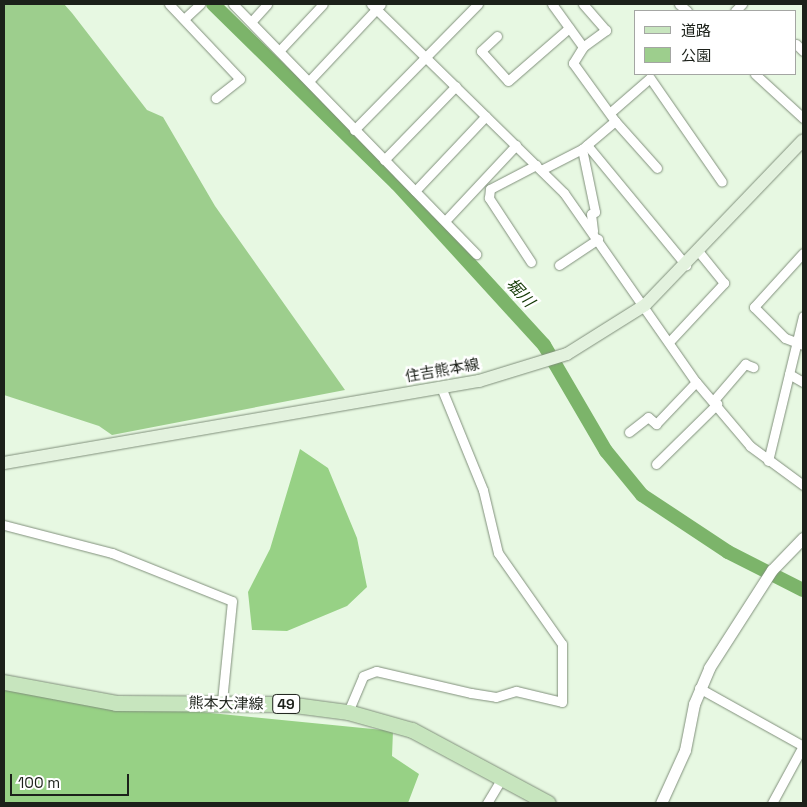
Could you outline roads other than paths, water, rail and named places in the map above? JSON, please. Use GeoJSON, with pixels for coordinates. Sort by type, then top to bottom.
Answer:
{"type":"FeatureCollection","features":[{"type":"Feature","properties":{"kind":"main road","name":"住吉熊本線"},"geometry":{"type":"LineString","coordinates":[[4,464],[441,387],[517,372],[566,354],[645,305],[699,252],[803,140]]}},
{"type":"Feature","properties":{"kind":"main road","name":"熊本大津線"},"geometry":{"type":"LineString","coordinates":[[4,682],[116,703],[222,702],[348,712],[412,730],[548,803]]}},
{"type":"Feature","properties":{"kind":"street"},"geometry":{"type":"LineString","coordinates":[[169,4],[240,79],[216,98]]}},
{"type":"Feature","properties":{"kind":"street"},"geometry":{"type":"LineString","coordinates":[[184,19],[200,4]]}},
{"type":"Feature","properties":{"kind":"street"},"geometry":{"type":"LineString","coordinates":[[233,4],[476,254]]}},
{"type":"Feature","properties":{"kind":"street"},"geometry":{"type":"LineString","coordinates":[[251,22],[267,4]]}},
{"type":"Feature","properties":{"kind":"street"},"geometry":{"type":"LineString","coordinates":[[279,50],[322,4]]}},
{"type":"Feature","properties":{"kind":"street"},"geometry":{"type":"LineString","coordinates":[[354,130],[478,4]]}},
{"type":"Feature","properties":{"kind":"street"},"geometry":{"type":"LineString","coordinates":[[552,4],[583,47]]}},
{"type":"Feature","properties":{"kind":"street"},"geometry":{"type":"LineString","coordinates":[[583,4],[606,30],[583,47],[573,64],[612,111],[615,121],[640,154],[657,168]]}},
{"type":"Feature","properties":{"kind":"street"},"geometry":{"type":"LineString","coordinates":[[309,81],[376,5],[538,167],[596,235],[696,382],[715,402],[750,446],[803,485]]}},
{"type":"Feature","properties":{"kind":"street"},"geometry":{"type":"LineString","coordinates":[[497,36],[481,51],[508,81],[569,28]]}},
{"type":"Feature","properties":{"kind":"street"},"geometry":{"type":"LineString","coordinates":[[757,75],[803,118]]}},
{"type":"Feature","properties":{"kind":"street"},"geometry":{"type":"LineString","coordinates":[[612,111],[650,78],[722,182]]}},
{"type":"Feature","properties":{"kind":"street"},"geometry":{"type":"LineString","coordinates":[[384,160],[456,86]]}},
{"type":"Feature","properties":{"kind":"street"},"geometry":{"type":"LineString","coordinates":[[414,191],[486,116]]}},
{"type":"Feature","properties":{"kind":"street"},"geometry":{"type":"LineString","coordinates":[[531,262],[489,198],[490,189],[584,147],[615,121]]}},
{"type":"Feature","properties":{"kind":"street"},"geometry":{"type":"LineString","coordinates":[[445,221],[516,145]]}},
{"type":"Feature","properties":{"kind":"street"},"geometry":{"type":"LineString","coordinates":[[584,147],[595,212],[591,214],[596,235]]}},
{"type":"Feature","properties":{"kind":"street"},"geometry":{"type":"LineString","coordinates":[[584,147],[686,265]]}},
{"type":"Feature","properties":{"kind":"street"},"geometry":{"type":"LineString","coordinates":[[559,265],[596,235]]}},
{"type":"Feature","properties":{"kind":"street"},"geometry":{"type":"LineString","coordinates":[[669,342],[724,283],[699,252]]}},
{"type":"Feature","properties":{"kind":"street"},"geometry":{"type":"LineString","coordinates":[[800,344],[785,338],[754,307],[803,253]]}},
{"type":"Feature","properties":{"kind":"street"},"geometry":{"type":"LineString","coordinates":[[768,461],[789,374],[800,344],[803,316]]}},
{"type":"Feature","properties":{"kind":"street"},"geometry":{"type":"LineString","coordinates":[[656,464],[715,402],[745,364],[753,367]]}},
{"type":"Feature","properties":{"kind":"street"},"geometry":{"type":"LineString","coordinates":[[789,374],[803,382]]}},
{"type":"Feature","properties":{"kind":"street"},"geometry":{"type":"LineString","coordinates":[[629,432],[648,417],[656,424],[696,382]]}},
{"type":"Feature","properties":{"kind":"street"},"geometry":{"type":"LineString","coordinates":[[348,712],[363,676],[376,671],[496,697],[516,691],[562,702],[562,644],[498,553],[483,490],[441,387]]}},
{"type":"Feature","properties":{"kind":"street"},"geometry":{"type":"LineString","coordinates":[[4,525],[112,553],[232,601],[222,702]]}},
{"type":"Feature","properties":{"kind":"street"},"geometry":{"type":"LineString","coordinates":[[661,803],[685,750],[700,688],[772,570],[803,538]]}},
{"type":"Feature","properties":{"kind":"street"},"geometry":{"type":"LineString","coordinates":[[700,688],[803,746],[772,803]]}},
{"type":"Feature","properties":{"kind":"street"},"geometry":{"type":"LineString","coordinates":[[487,803],[502,778]]}},
{"type":"Feature","properties":{"kind":"waterway","name":"堀川"},"geometry":{"type":"LineString","coordinates":[[213,4],[397,184],[544,345],[606,451],[642,495],[728,552],[803,590]]}}]}
